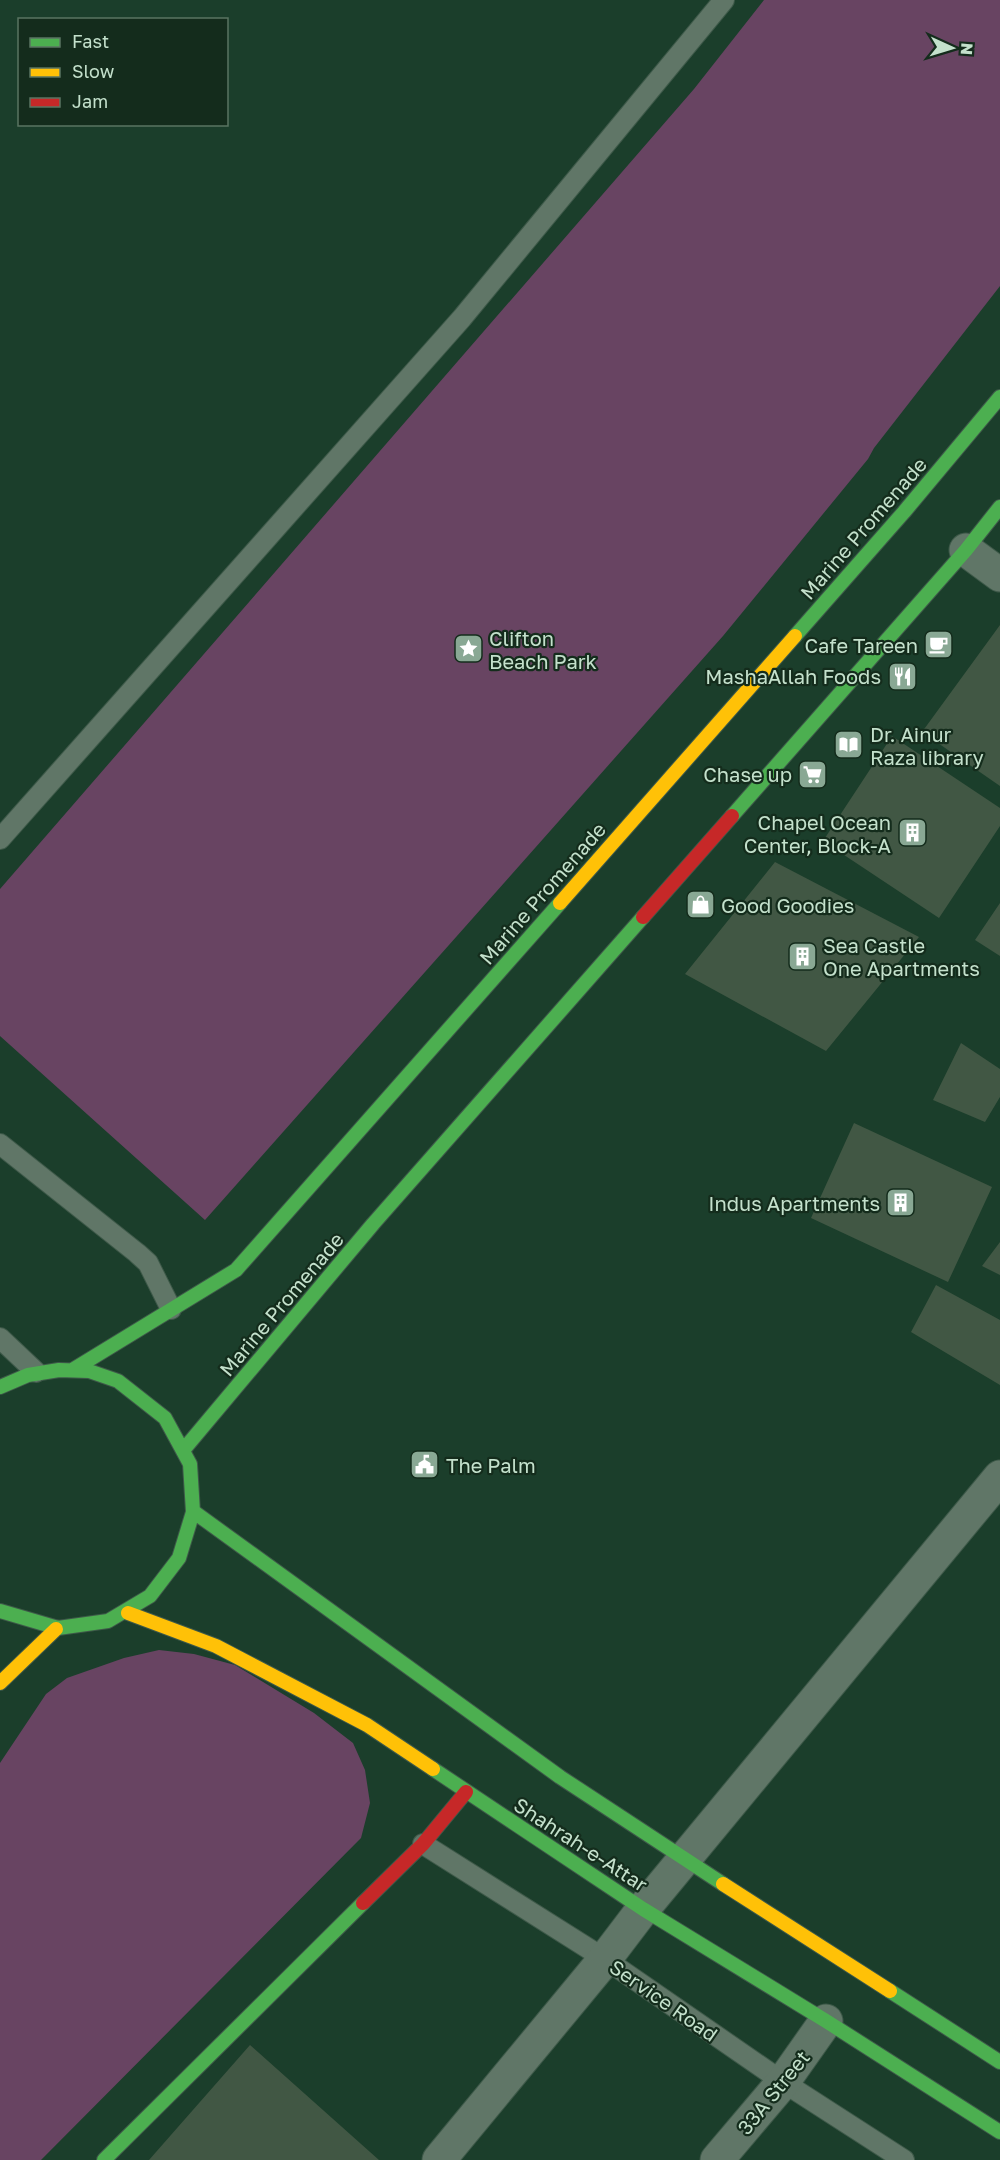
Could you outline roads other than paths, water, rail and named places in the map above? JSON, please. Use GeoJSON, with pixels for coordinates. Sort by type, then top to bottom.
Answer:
{"type":"FeatureCollection","features":[{"type":"Feature","properties":{"kind":"main road","name":"Marine Promenade"},"geometry":{"type":"LineString","coordinates":[[74,1370],[236,1270],[889,530],[1000,397]]}},
{"type":"Feature","properties":{"kind":"main road","name":"Marine Promenade"},"geometry":{"type":"LineString","coordinates":[[185,1448],[373,1224],[966,550],[1000,507]]}},
{"type":"Feature","properties":{"kind":"main road"},"geometry":{"type":"LineString","coordinates":[[0,1387],[36,1372],[74,1370],[109,1377],[140,1393],[167,1418],[185,1448],[193,1480],[194,1512],[184,1552],[161,1587],[128,1613],[93,1626],[56,1629],[21,1622],[0,1611]]}},
{"type":"Feature","properties":{"kind":"main road"},"geometry":{"type":"LineString","coordinates":[[194,1512],[560,1777],[1000,2062]]}},
{"type":"Feature","properties":{"kind":"main road","name":"Shahrah-e-Attar"},"geometry":{"type":"LineString","coordinates":[[128,1613],[216,1646],[367,1725],[643,1909],[826,2021],[1000,2132]]}},
{"type":"Feature","properties":{"kind":"main road"},"geometry":{"type":"LineString","coordinates":[[0,1683],[56,1629]]}},
{"type":"Feature","properties":{"kind":"main road"},"geometry":{"type":"LineString","coordinates":[[104,2160],[423,1844],[466,1792]]}},
{"type":"Feature","properties":{"kind":"street"},"geometry":{"type":"LineString","coordinates":[[966,550],[1000,575]]}},
{"type":"Feature","properties":{"kind":"street"},"geometry":{"type":"LineString","coordinates":[[439,2160],[1000,1477]]}},
{"type":"Feature","properties":{"kind":"street","name":"33A Street"},"geometry":{"type":"LineString","coordinates":[[717,2160],[783,2082],[826,2021]]}},
{"type":"Feature","properties":{"kind":"lane"},"geometry":{"type":"LineString","coordinates":[[0,839],[462,318],[724,0]]}},
{"type":"Feature","properties":{"kind":"lane"},"geometry":{"type":"LineString","coordinates":[[0,1144],[137,1252],[148,1263],[171,1309]]}},
{"type":"Feature","properties":{"kind":"lane"},"geometry":{"type":"LineString","coordinates":[[0,1338],[36,1372]]}},
{"type":"Feature","properties":{"kind":"lane","name":"Service Road"},"geometry":{"type":"LineString","coordinates":[[423,1844],[605,1959],[783,2082],[904,2160]]}},
{"type":"Feature","properties":{"kind":"place","name":"Cafe Tareen"},"geometry":{"type":"Point","coordinates":[939,645]}},
{"type":"Feature","properties":{"kind":"place","name":"Clifton Beach Park"},"geometry":{"type":"Point","coordinates":[468,649]}},
{"type":"Feature","properties":{"kind":"place","name":"MashaAllah Foods"},"geometry":{"type":"Point","coordinates":[902,676]}},
{"type":"Feature","properties":{"kind":"place","name":"Dr. Ainur Raza library"},"geometry":{"type":"Point","coordinates":[849,745]}},
{"type":"Feature","properties":{"kind":"place","name":"Chase up"},"geometry":{"type":"Point","coordinates":[813,774]}},
{"type":"Feature","properties":{"kind":"place","name":"Chapel Ocean Center, Block-A"},"geometry":{"type":"Point","coordinates":[912,833]}},
{"type":"Feature","properties":{"kind":"place","name":"Good Goodies"},"geometry":{"type":"Point","coordinates":[700,905]}},
{"type":"Feature","properties":{"kind":"place","name":"Sea Castle One Apartments"},"geometry":{"type":"Point","coordinates":[802,956]}},
{"type":"Feature","properties":{"kind":"place","name":"Indus Apartments"},"geometry":{"type":"Point","coordinates":[901,1203]}},
{"type":"Feature","properties":{"kind":"place","name":"The Palm"},"geometry":{"type":"Point","coordinates":[425,1465]}}]}
